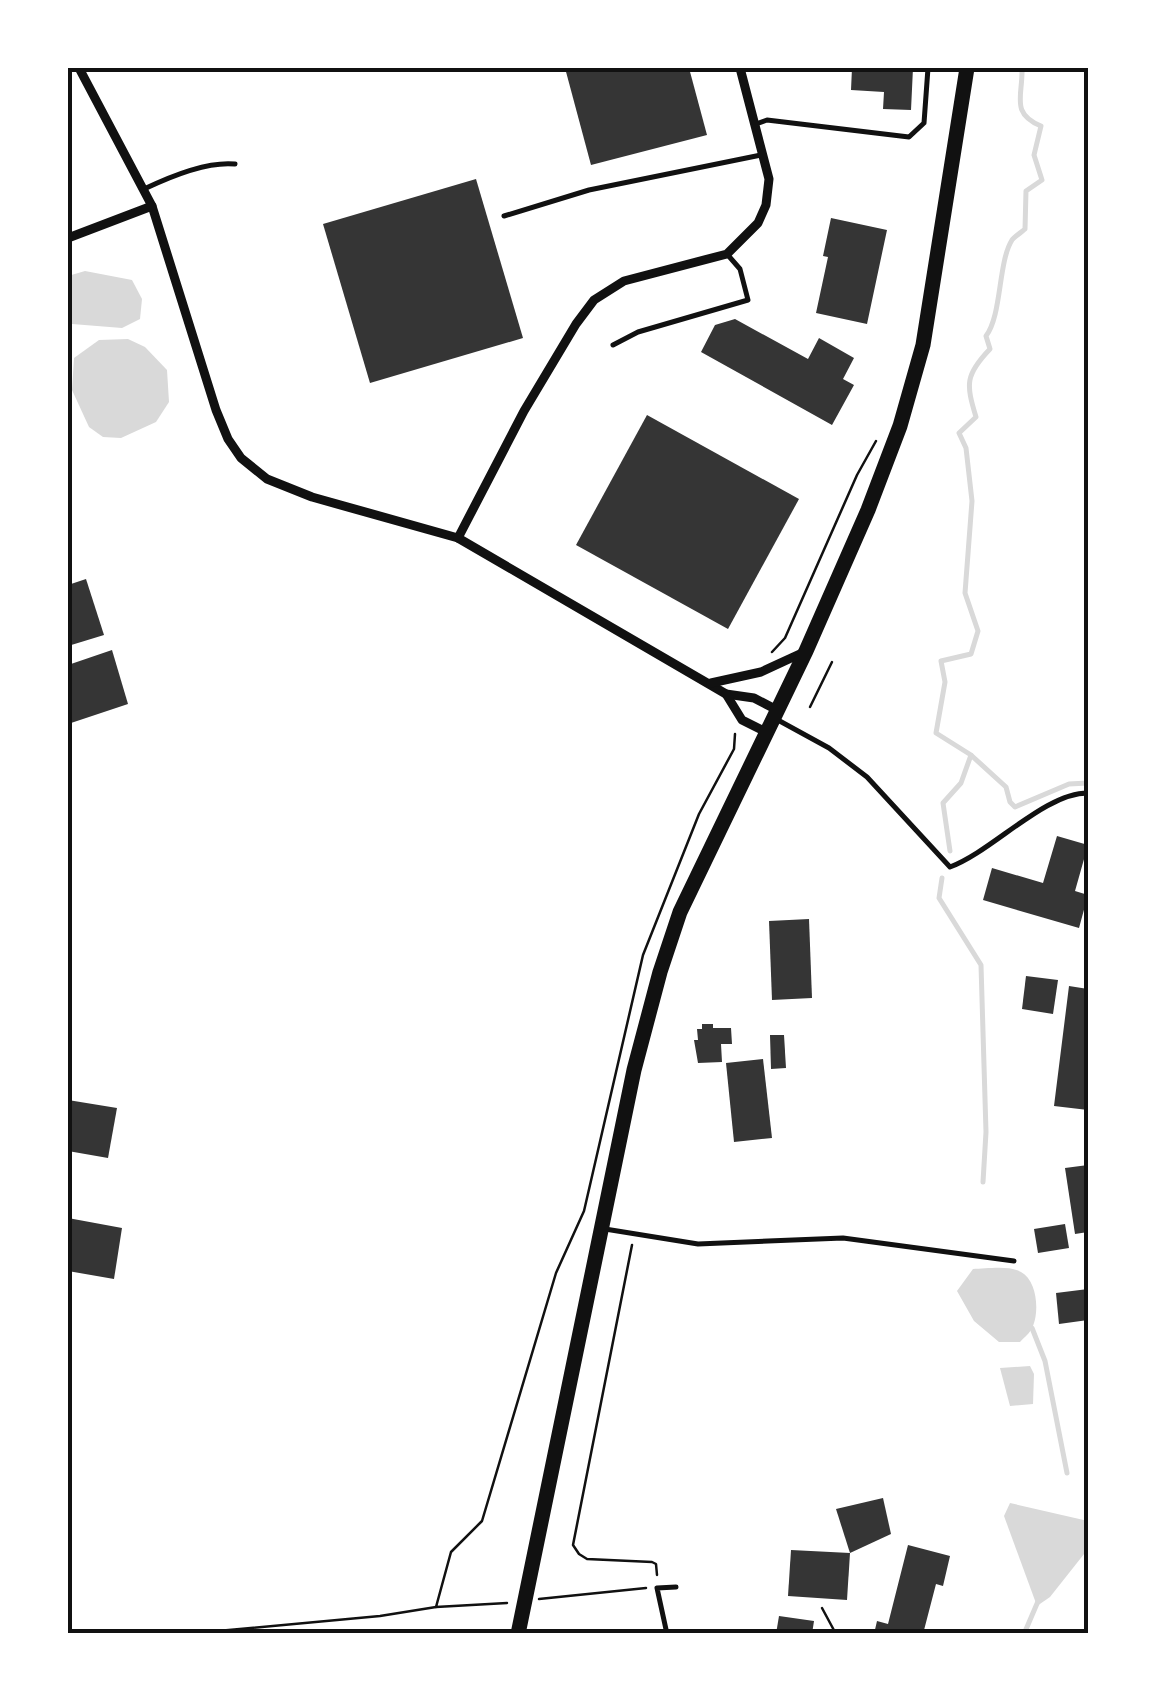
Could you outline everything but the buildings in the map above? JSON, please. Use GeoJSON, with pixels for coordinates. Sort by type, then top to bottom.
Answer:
{"type":"FeatureCollection","features":[{"type":"Feature","properties":{"kind":"main road"},"geometry":{"type":"LineString","coordinates":[[518,1634],[634,1070],[660,972],[680,912],[806,651],[868,510],[914,384],[966,68]]}},
{"type":"Feature","properties":{"kind":"street"},"geometry":{"type":"LineString","coordinates":[[79,68],[152,206],[216,410],[241,458],[281,486],[458,538],[710,683],[726,694],[742,720],[772,720]]}},
{"type":"Feature","properties":{"kind":"street"},"geometry":{"type":"LineString","coordinates":[[458,538],[524,411],[594,300],[624,282],[727,254],[758,224],[766,204],[769,178],[740,68]]}},
{"type":"Feature","properties":{"kind":"street"},"geometry":{"type":"LineString","coordinates":[[68,238],[152,206]]}},
{"type":"Feature","properties":{"kind":"street"},"geometry":{"type":"LineString","coordinates":[[710,683],[762,672],[806,651]]}},
{"type":"Feature","properties":{"kind":"street"},"geometry":{"type":"LineString","coordinates":[[726,694],[754,698],[772,720]]}},
{"type":"Feature","properties":{"kind":"lane"},"geometry":{"type":"LineString","coordinates":[[756,124],[767,120],[909,137],[924,122],[928,68]]}},
{"type":"Feature","properties":{"kind":"lane"},"geometry":{"type":"LineString","coordinates":[[504,216],[588,190],[764,155]]}},
{"type":"Feature","properties":{"kind":"lane"},"geometry":{"type":"LineString","coordinates":[[144,189],[208,167],[235,164]]}},
{"type":"Feature","properties":{"kind":"lane"},"geometry":{"type":"LineString","coordinates":[[613,345],[638,332],[748,300],[740,268],[727,254]]}},
{"type":"Feature","properties":{"kind":"lane"},"geometry":{"type":"LineString","coordinates":[[772,720],[829,748],[867,777],[950,867],[973,858],[1059,800],[1088,793]]}},
{"type":"Feature","properties":{"kind":"lane"},"geometry":{"type":"LineString","coordinates":[[602,1228],[698,1244],[843,1238],[1014,1261]]}},
{"type":"Feature","properties":{"kind":"lane"},"geometry":{"type":"LineString","coordinates":[[667,1634],[656,1588],[676,1586]]}},
{"type":"Feature","properties":{"kind":"path"},"geometry":{"type":"LineString","coordinates":[[773,652],[792,624],[875,443]]}},
{"type":"Feature","properties":{"kind":"path"},"geometry":{"type":"LineString","coordinates":[[810,706],[832,662]]}},
{"type":"Feature","properties":{"kind":"path"},"geometry":{"type":"LineString","coordinates":[[599,1591],[656,1588],[656,1564],[587,1559],[573,1544],[633,1242],[630,1234]]}},
{"type":"Feature","properties":{"kind":"path"},"geometry":{"type":"LineString","coordinates":[[436,1607],[451,1552],[482,1521],[556,1272],[572,1236]]}},
{"type":"Feature","properties":{"kind":"path"},"geometry":{"type":"LineString","coordinates":[[184,1634],[467,1606]]}},
{"type":"Feature","properties":{"kind":"path"},"geometry":{"type":"LineString","coordinates":[[822,1608],[836,1634]]}},
{"type":"Feature","properties":{"kind":"shaded area"},"geometry":{"type":"Polygon","coordinates":[[[85,271],[132,280],[142,299],[140,319],[122,328],[72,324],[68,320],[68,276],[85,271]]]}},
{"type":"Feature","properties":{"kind":"shaded area"},"geometry":{"type":"Polygon","coordinates":[[[128,339],[145,347],[167,370],[169,402],[156,422],[121,438],[103,437],[89,427],[72,390],[74,358],[99,340],[128,339]]]}},
{"type":"Feature","properties":{"kind":"shaded area"},"geometry":{"type":"Polygon","coordinates":[[[1004,1268],[1027,1276],[1036,1299],[1036,1316],[1031,1330],[1020,1342],[999,1342],[974,1321],[957,1291],[973,1269],[1004,1268]]]}},
{"type":"Feature","properties":{"kind":"shaded area"},"geometry":{"type":"Polygon","coordinates":[[[1030,1366],[1034,1374],[1033,1404],[1010,1406],[1000,1368],[1030,1366]]]}},
{"type":"Feature","properties":{"kind":"shaded area"},"geometry":{"type":"Polygon","coordinates":[[[1010,1503],[1088,1521],[1088,1549],[1050,1597],[1037,1606],[1004,1516],[1010,1503]]]}},
{"type":"Feature","properties":{"kind":"waterway"},"geometry":{"type":"LineString","coordinates":[[950,851],[943,803],[961,783],[971,755],[936,733],[945,682],[941,661],[971,654],[978,631],[965,593],[972,501],[966,448],[959,433],[976,417],[970,380],[990,349],[986,336],[995,315],[1004,261],[1013,239],[1025,229],[1026,191],[1042,180],[1034,155],[1041,126],[1022,109],[1022,68]]}},
{"type":"Feature","properties":{"kind":"waterway"},"geometry":{"type":"LineString","coordinates":[[972,756],[1006,787],[1015,807],[1069,784],[1088,783]]}},
{"type":"Feature","properties":{"kind":"waterway"},"geometry":{"type":"LineString","coordinates":[[942,878],[939,898],[981,965],[986,1132],[983,1182]]}},
{"type":"Feature","properties":{"kind":"waterway"},"geometry":{"type":"LineString","coordinates":[[1032,1328],[1045,1361],[1067,1473]]}},
{"type":"Feature","properties":{"kind":"waterway"},"geometry":{"type":"LineString","coordinates":[[1024,1634],[1039,1599]]}}]}
